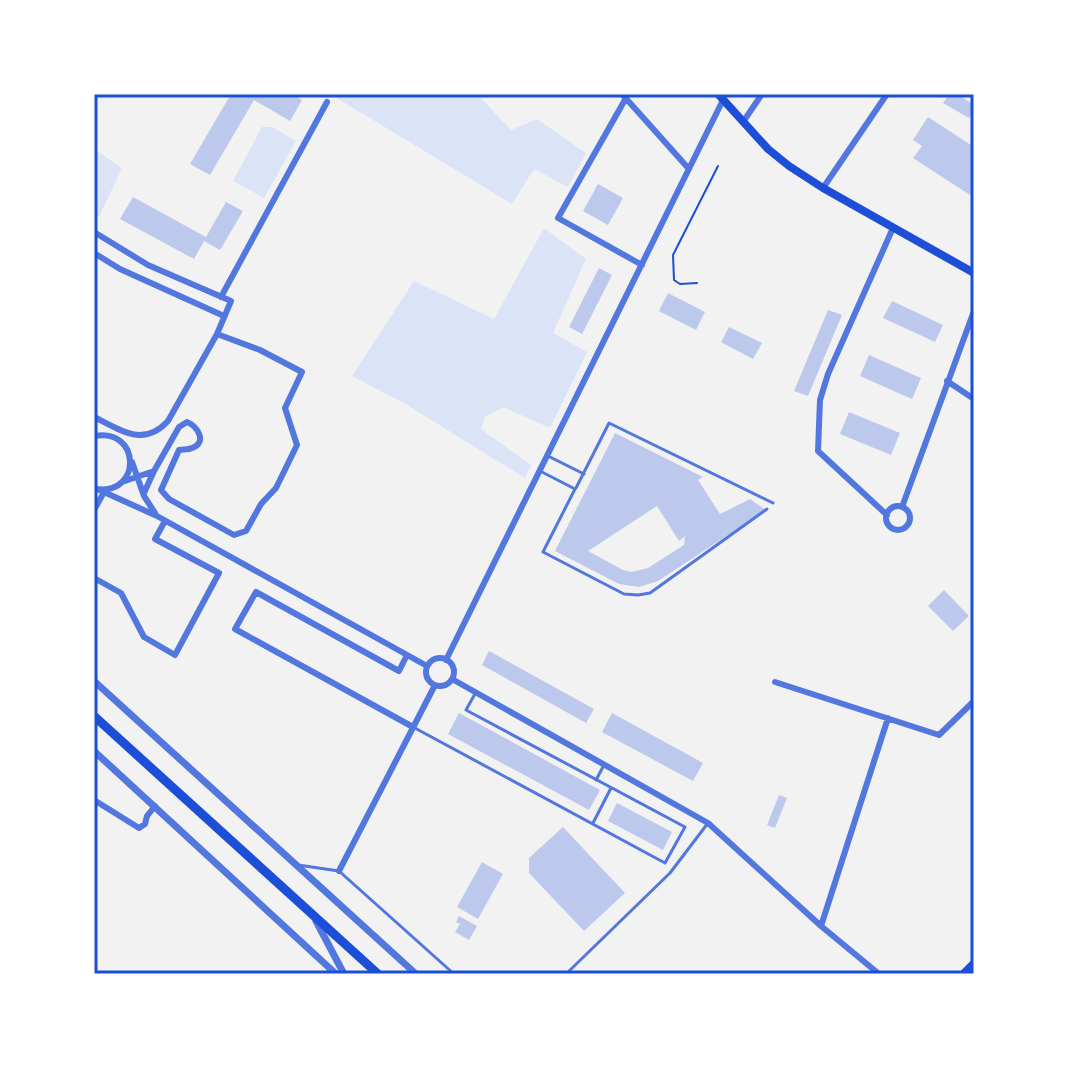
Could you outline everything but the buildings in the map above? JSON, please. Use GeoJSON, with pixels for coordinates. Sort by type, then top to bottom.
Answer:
{"type":"FeatureCollection","features":[{"type":"Feature","properties":{"kind":"main road"},"geometry":{"type":"LineString","coordinates":[[720,97],[768,149],[823,188],[974,273]]}},
{"type":"Feature","properties":{"kind":"main road"},"geometry":{"type":"LineString","coordinates":[[94,716],[378,974]]}},
{"type":"Feature","properties":{"kind":"main road"},"geometry":{"type":"LineString","coordinates":[[964,974],[974,964]]}},
{"type":"Feature","properties":{"kind":"street"},"geometry":{"type":"LineString","coordinates":[[743,122],[762,94]]}},
{"type":"Feature","properties":{"kind":"street"},"geometry":{"type":"LineString","coordinates":[[823,188],[887,94]]}},
{"type":"Feature","properties":{"kind":"street"},"geometry":{"type":"LineString","coordinates":[[642,265],[558,218],[624,96],[689,169]]}},
{"type":"Feature","properties":{"kind":"street"},"geometry":{"type":"LineString","coordinates":[[446,660],[689,169],[720,97]]}},
{"type":"Feature","properties":{"kind":"street"},"geometry":{"type":"LineString","coordinates":[[221,297],[327,102]]}},
{"type":"Feature","properties":{"kind":"street"},"geometry":{"type":"LineString","coordinates":[[887,515],[818,451],[820,400],[828,374],[893,228]]}},
{"type":"Feature","properties":{"kind":"street"},"geometry":{"type":"LineString","coordinates":[[94,232],[148,265],[231,301],[217,334],[168,421],[152,434],[94,436]]}},
{"type":"Feature","properties":{"kind":"street"},"geometry":{"type":"LineString","coordinates":[[94,253],[120,269],[224,316]]}},
{"type":"Feature","properties":{"kind":"street"},"geometry":{"type":"LineString","coordinates":[[902,507],[974,311]]}},
{"type":"Feature","properties":{"kind":"street"},"geometry":{"type":"LineString","coordinates":[[144,496],[179,427],[187,422],[194,424],[200,437],[198,444],[191,449],[179,450],[161,490],[169,499],[234,535],[239,534],[246,531],[261,504],[276,488],[297,445],[285,408],[302,372],[260,350],[217,334]]}},
{"type":"Feature","properties":{"kind":"street"},"geometry":{"type":"LineString","coordinates":[[947,381],[974,399]]}},
{"type":"Feature","properties":{"kind":"street"},"geometry":{"type":"LineString","coordinates":[[94,417],[134,436]]}},
{"type":"Feature","properties":{"kind":"street"},"geometry":{"type":"LineString","coordinates":[[94,417],[124,444],[144,496],[157,516]]}},
{"type":"Feature","properties":{"kind":"street"},"geometry":{"type":"LineString","coordinates":[[122,482],[129,470],[130,455]]}},
{"type":"Feature","properties":{"kind":"street"},"geometry":{"type":"LineString","coordinates":[[94,488],[114,487],[154,471]]}},
{"type":"Feature","properties":{"kind":"street"},"geometry":{"type":"LineString","coordinates":[[94,488],[157,516],[427,666]]}},
{"type":"Feature","properties":{"kind":"street"},"geometry":{"type":"LineString","coordinates":[[94,510],[103,494]]}},
{"type":"Feature","properties":{"kind":"street"},"geometry":{"type":"LineString","coordinates":[[902,507],[910,516],[905,527],[894,529],[888,523],[887,515],[891,508],[902,507]]}},
{"type":"Feature","properties":{"kind":"street"},"geometry":{"type":"LineString","coordinates":[[94,578],[121,593],[144,637],[175,655],[219,573],[155,539],[165,521]]}},
{"type":"Feature","properties":{"kind":"street"},"geometry":{"type":"LineString","coordinates":[[407,655],[399,671],[256,592],[235,629],[413,727]]}},
{"type":"Feature","properties":{"kind":"street"},"geometry":{"type":"LineString","coordinates":[[437,658],[446,660],[452,666],[452,679],[447,685],[435,685],[426,675],[427,666],[437,658]]}},
{"type":"Feature","properties":{"kind":"street"},"geometry":{"type":"LineString","coordinates":[[452,679],[708,823],[821,926],[879,974]]}},
{"type":"Feature","properties":{"kind":"street"},"geometry":{"type":"LineString","coordinates":[[94,681],[416,974]]}},
{"type":"Feature","properties":{"kind":"street"},"geometry":{"type":"LineString","coordinates":[[775,682],[939,735],[974,701]]}},
{"type":"Feature","properties":{"kind":"street"},"geometry":{"type":"LineString","coordinates":[[339,871],[435,685]]}},
{"type":"Feature","properties":{"kind":"street"},"geometry":{"type":"LineString","coordinates":[[821,926],[888,718]]}},
{"type":"Feature","properties":{"kind":"street"},"geometry":{"type":"LineString","coordinates":[[94,751],[336,974]]}},
{"type":"Feature","properties":{"kind":"street"},"geometry":{"type":"LineString","coordinates":[[94,800],[139,828],[145,824],[155,806]]}},
{"type":"Feature","properties":{"kind":"street"},"geometry":{"type":"LineString","coordinates":[[313,915],[344,974]]}},
{"type":"Feature","properties":{"kind":"street"},"geometry":{"type":"LineString","coordinates":[[860,960],[873,974]]}},
{"type":"Feature","properties":{"kind":"lane"},"geometry":{"type":"LineString","coordinates":[[767,509],[650,593],[624,594],[543,552],[609,423],[773,503]]}},
{"type":"Feature","properties":{"kind":"lane"},"geometry":{"type":"LineString","coordinates":[[546,455],[584,474]]}},
{"type":"Feature","properties":{"kind":"lane"},"geometry":{"type":"LineString","coordinates":[[538,470],[575,489]]}},
{"type":"Feature","properties":{"kind":"lane"},"geometry":{"type":"LineString","coordinates":[[413,727],[665,863],[685,827],[466,710],[476,692]]}},
{"type":"Feature","properties":{"kind":"lane"},"geometry":{"type":"LineString","coordinates":[[596,780],[604,764]]}},
{"type":"Feature","properties":{"kind":"lane"},"geometry":{"type":"LineString","coordinates":[[593,824],[611,788]]}},
{"type":"Feature","properties":{"kind":"lane"},"geometry":{"type":"LineString","coordinates":[[566,974],[670,873],[708,823]]}},
{"type":"Feature","properties":{"kind":"lane"},"geometry":{"type":"LineString","coordinates":[[298,865],[339,871],[454,974]]}},
{"type":"Feature","properties":{"kind":"path"},"geometry":{"type":"LineString","coordinates":[[697,283],[680,284],[674,280],[671,263],[718,166]]}},
{"type":"Feature","properties":{"kind":"shaded area"},"geometry":{"type":"Polygon","coordinates":[[[330,94],[477,94],[511,130],[537,119],[586,153],[568,187],[534,169],[512,204],[330,94]]]}},
{"type":"Feature","properties":{"kind":"shaded area"},"geometry":{"type":"Polygon","coordinates":[[[262,127],[272,127],[296,141],[264,198],[233,181],[262,127]]]}},
{"type":"Feature","properties":{"kind":"shaded area"},"geometry":{"type":"Polygon","coordinates":[[[94,149],[122,168],[99,217],[94,216],[94,149]]]}},
{"type":"Feature","properties":{"kind":"shaded area"},"geometry":{"type":"Polygon","coordinates":[[[544,228],[586,259],[553,333],[587,352],[550,428],[503,407],[485,417],[481,429],[531,465],[525,478],[404,403],[352,376],[414,281],[494,319],[544,228]]]}}]}
